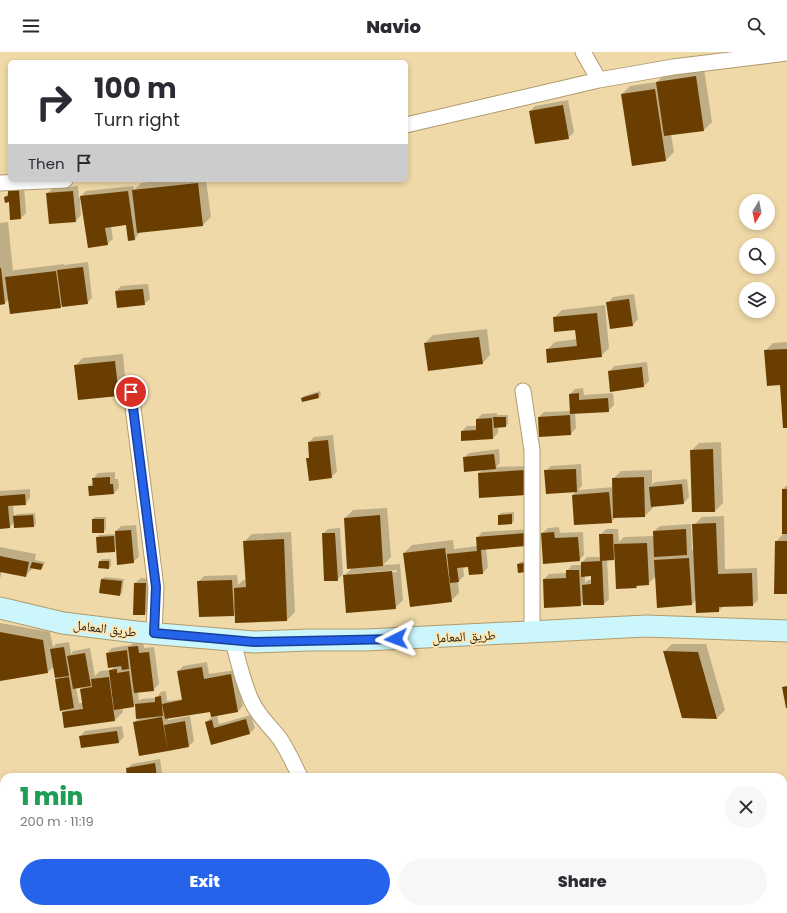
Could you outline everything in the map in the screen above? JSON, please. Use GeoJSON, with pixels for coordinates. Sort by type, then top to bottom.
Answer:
{"type":"FeatureCollection","features":[{"type":"Feature","properties":{"kind":"main road","name":"طريق المعامل"},"geometry":{"type":"LineString","coordinates":[[0,608],[63,622],[233,641],[366,640],[646,626],[787,631]]}},
{"type":"Feature","properties":{"kind":"street"},"geometry":{"type":"LineString","coordinates":[[583,52],[600,80]]}},
{"type":"Feature","properties":{"kind":"street"},"geometry":{"type":"LineString","coordinates":[[408,125],[600,80],[673,67],[787,53]]}},
{"type":"Feature","properties":{"kind":"street"},"geometry":{"type":"LineString","coordinates":[[0,183],[22,182]]}},
{"type":"Feature","properties":{"kind":"street"},"geometry":{"type":"LineString","coordinates":[[523,391],[532,450],[532,632]]}},
{"type":"Feature","properties":{"kind":"street"},"geometry":{"type":"LineString","coordinates":[[131,392],[156,587],[154,633]]}},
{"type":"Feature","properties":{"kind":"street"},"geometry":{"type":"LineString","coordinates":[[233,641],[244,682],[252,703],[262,719],[279,738],[291,757],[298,773]]}},
{"type":"Feature","properties":{"kind":"building"},"geometry":{"type":"Polygon","coordinates":[[[696,76],[704,131],[664,136],[656,82],[696,76]]]}},
{"type":"Feature","properties":{"kind":"building"},"geometry":{"type":"Polygon","coordinates":[[[655,89],[666,161],[632,166],[621,94],[655,89]]]}},
{"type":"Feature","properties":{"kind":"building"},"geometry":{"type":"Polygon","coordinates":[[[563,105],[569,139],[535,144],[529,111],[563,105]]]}},
{"type":"Feature","properties":{"kind":"building"},"geometry":{"type":"Polygon","coordinates":[[[198,183],[203,226],[137,233],[132,190],[198,183]]]}},
{"type":"Feature","properties":{"kind":"building"},"geometry":{"type":"Polygon","coordinates":[[[19,190],[21,219],[10,220],[9,202],[5,203],[4,197],[8,196],[8,191],[19,190]]]}},
{"type":"Feature","properties":{"kind":"building"},"geometry":{"type":"Polygon","coordinates":[[[73,191],[76,222],[49,224],[46,193],[73,191]]]}},
{"type":"Feature","properties":{"kind":"building"},"geometry":{"type":"Polygon","coordinates":[[[128,191],[135,240],[128,241],[126,225],[105,228],[108,245],[88,248],[80,196],[128,191]]]}},
{"type":"Feature","properties":{"kind":"building"},"geometry":{"type":"Polygon","coordinates":[[[83,267],[88,304],[62,307],[57,270],[83,267]]]}},
{"type":"Feature","properties":{"kind":"building"},"geometry":{"type":"Polygon","coordinates":[[[0,268],[5,304],[0,305],[0,268]]]}},
{"type":"Feature","properties":{"kind":"building"},"geometry":{"type":"Polygon","coordinates":[[[56,271],[61,308],[10,314],[5,277],[56,271]]]}},
{"type":"Feature","properties":{"kind":"building"},"geometry":{"type":"Polygon","coordinates":[[[143,289],[145,305],[117,308],[115,291],[143,289]]]}},
{"type":"Feature","properties":{"kind":"building"},"geometry":{"type":"Polygon","coordinates":[[[629,299],[633,326],[610,329],[606,302],[629,299]]]}},
{"type":"Feature","properties":{"kind":"building"},"geometry":{"type":"Polygon","coordinates":[[[597,313],[602,357],[547,363],[546,349],[577,346],[575,330],[554,332],[553,317],[597,313]]]}},
{"type":"Feature","properties":{"kind":"building"},"geometry":{"type":"Polygon","coordinates":[[[479,337],[483,364],[428,371],[424,343],[479,337]]]}},
{"type":"Feature","properties":{"kind":"building"},"geometry":{"type":"Polygon","coordinates":[[[787,349],[787,428],[783,428],[780,385],[767,386],[764,350],[787,349]]]}},
{"type":"Feature","properties":{"kind":"building"},"geometry":{"type":"Polygon","coordinates":[[[115,361],[119,396],[78,400],[74,365],[115,361]]]}},
{"type":"Feature","properties":{"kind":"building"},"geometry":{"type":"Polygon","coordinates":[[[642,367],[644,387],[610,392],[608,371],[642,367]]]}},
{"type":"Feature","properties":{"kind":"building"},"geometry":{"type":"Polygon","coordinates":[[[318,393],[319,398],[302,402],[301,398],[318,393]]]}},
{"type":"Feature","properties":{"kind":"building"},"geometry":{"type":"Polygon","coordinates":[[[579,393],[579,400],[608,398],[609,412],[570,414],[569,394],[579,393]]]}},
{"type":"Feature","properties":{"kind":"building"},"geometry":{"type":"Polygon","coordinates":[[[570,415],[571,435],[539,437],[538,417],[570,415]]]}},
{"type":"Feature","properties":{"kind":"building"},"geometry":{"type":"Polygon","coordinates":[[[493,417],[506,417],[506,427],[494,428],[493,417]]]}},
{"type":"Feature","properties":{"kind":"building"},"geometry":{"type":"Polygon","coordinates":[[[492,418],[493,439],[461,441],[461,431],[476,430],[476,419],[492,418]]]}},
{"type":"Feature","properties":{"kind":"building"},"geometry":{"type":"Polygon","coordinates":[[[328,440],[332,478],[309,481],[306,458],[309,458],[308,442],[328,440]]]}},
{"type":"Feature","properties":{"kind":"building"},"geometry":{"type":"Polygon","coordinates":[[[713,449],[715,512],[692,512],[690,450],[713,449]]]}},
{"type":"Feature","properties":{"kind":"building"},"geometry":{"type":"Polygon","coordinates":[[[494,454],[496,469],[464,472],[463,457],[494,454]]]}},
{"type":"Feature","properties":{"kind":"building"},"geometry":{"type":"Polygon","coordinates":[[[576,469],[577,492],[546,494],[544,470],[576,469]]]}},
{"type":"Feature","properties":{"kind":"building"},"geometry":{"type":"Polygon","coordinates":[[[525,470],[526,495],[479,498],[478,473],[525,470]]]}},
{"type":"Feature","properties":{"kind":"building"},"geometry":{"type":"Polygon","coordinates":[[[110,477],[110,484],[113,484],[114,494],[89,496],[88,486],[93,486],[92,478],[110,477]]]}},
{"type":"Feature","properties":{"kind":"building"},"geometry":{"type":"Polygon","coordinates":[[[644,477],[645,517],[613,518],[612,478],[644,477]]]}},
{"type":"Feature","properties":{"kind":"building"},"geometry":{"type":"Polygon","coordinates":[[[682,484],[684,504],[651,507],[649,487],[682,484]]]}},
{"type":"Feature","properties":{"kind":"building"},"geometry":{"type":"Polygon","coordinates":[[[782,489],[787,489],[787,534],[782,534],[782,489]]]}},
{"type":"Feature","properties":{"kind":"building"},"geometry":{"type":"Polygon","coordinates":[[[609,492],[612,523],[574,525],[572,495],[609,492]]]}},
{"type":"Feature","properties":{"kind":"building"},"geometry":{"type":"Polygon","coordinates":[[[25,494],[26,505],[8,506],[10,528],[0,529],[0,496],[25,494]]]}},
{"type":"Feature","properties":{"kind":"building"},"geometry":{"type":"Polygon","coordinates":[[[512,514],[512,524],[498,525],[498,515],[512,514]]]}},
{"type":"Feature","properties":{"kind":"building"},"geometry":{"type":"Polygon","coordinates":[[[33,515],[34,527],[14,528],[13,516],[33,515]]]}},
{"type":"Feature","properties":{"kind":"building"},"geometry":{"type":"Polygon","coordinates":[[[380,515],[383,566],[347,569],[344,518],[380,515]]]}},
{"type":"Feature","properties":{"kind":"building"},"geometry":{"type":"Polygon","coordinates":[[[92,519],[104,519],[104,533],[92,533],[92,519]]]}},
{"type":"Feature","properties":{"kind":"building"},"geometry":{"type":"Polygon","coordinates":[[[716,523],[718,574],[752,573],[753,606],[719,607],[719,612],[696,613],[692,524],[716,523]]]}},
{"type":"Feature","properties":{"kind":"building"},"geometry":{"type":"Polygon","coordinates":[[[686,529],[687,555],[654,557],[653,531],[686,529]]]}},
{"type":"Feature","properties":{"kind":"building"},"geometry":{"type":"Polygon","coordinates":[[[131,530],[134,563],[117,565],[115,531],[131,530]]]}},
{"type":"Feature","properties":{"kind":"building"},"geometry":{"type":"Polygon","coordinates":[[[554,532],[555,538],[578,537],[580,561],[543,564],[541,533],[554,532]]]}},
{"type":"Feature","properties":{"kind":"building"},"geometry":{"type":"Polygon","coordinates":[[[322,533],[335,533],[338,581],[324,581],[322,533]]]}},
{"type":"Feature","properties":{"kind":"building"},"geometry":{"type":"Polygon","coordinates":[[[525,533],[526,546],[481,550],[483,574],[469,575],[468,567],[457,568],[459,582],[450,583],[447,554],[477,551],[476,537],[525,533]]]}},
{"type":"Feature","properties":{"kind":"building"},"geometry":{"type":"Polygon","coordinates":[[[599,534],[613,534],[614,560],[600,561],[599,534]]]}},
{"type":"Feature","properties":{"kind":"building"},"geometry":{"type":"Polygon","coordinates":[[[114,536],[115,552],[97,553],[96,537],[114,536]]]}},
{"type":"Feature","properties":{"kind":"building"},"geometry":{"type":"Polygon","coordinates":[[[284,539],[287,621],[235,623],[234,588],[246,587],[243,541],[284,539]]]}},
{"type":"Feature","properties":{"kind":"building"},"geometry":{"type":"Polygon","coordinates":[[[775,541],[787,541],[787,594],[774,594],[775,541]]]}},
{"type":"Feature","properties":{"kind":"building"},"geometry":{"type":"Polygon","coordinates":[[[647,543],[649,585],[636,586],[637,588],[616,589],[614,544],[647,543]]]}},
{"type":"Feature","properties":{"kind":"building"},"geometry":{"type":"Polygon","coordinates":[[[445,548],[452,602],[410,607],[403,553],[445,548]]]}},
{"type":"Feature","properties":{"kind":"building"},"geometry":{"type":"Polygon","coordinates":[[[0,556],[29,562],[26,577],[0,572],[0,556]]]}},
{"type":"Feature","properties":{"kind":"building"},"geometry":{"type":"Polygon","coordinates":[[[689,558],[692,605],[657,608],[654,560],[689,558]]]}},
{"type":"Feature","properties":{"kind":"building"},"geometry":{"type":"Polygon","coordinates":[[[99,561],[109,561],[109,569],[98,568],[99,561]]]}},
{"type":"Feature","properties":{"kind":"building"},"geometry":{"type":"Polygon","coordinates":[[[602,561],[604,605],[583,605],[582,585],[591,584],[591,576],[581,577],[581,562],[602,561]]]}},
{"type":"Feature","properties":{"kind":"building"},"geometry":{"type":"Polygon","coordinates":[[[32,562],[43,564],[41,570],[30,568],[32,562]]]}},
{"type":"Feature","properties":{"kind":"building"},"geometry":{"type":"Polygon","coordinates":[[[525,563],[526,572],[518,573],[517,564],[525,563]]]}},
{"type":"Feature","properties":{"kind":"building"},"geometry":{"type":"Polygon","coordinates":[[[566,570],[579,570],[581,606],[544,608],[543,579],[566,578],[566,570]]]}},
{"type":"Feature","properties":{"kind":"building"},"geometry":{"type":"Polygon","coordinates":[[[392,571],[396,609],[346,613],[343,575],[392,571]]]}},
{"type":"Feature","properties":{"kind":"building"},"geometry":{"type":"Polygon","coordinates":[[[101,579],[122,581],[120,596],[99,593],[101,579]]]}},
{"type":"Feature","properties":{"kind":"building"},"geometry":{"type":"Polygon","coordinates":[[[232,580],[234,616],[199,617],[197,581],[232,580]]]}},
{"type":"Feature","properties":{"kind":"building"},"geometry":{"type":"Polygon","coordinates":[[[134,583],[146,583],[145,615],[133,615],[134,583]]]}},
{"type":"Feature","properties":{"kind":"building"},"geometry":{"type":"Polygon","coordinates":[[[0,632],[43,640],[48,673],[0,681],[0,632]]]}},
{"type":"Feature","properties":{"kind":"building"},"geometry":{"type":"Polygon","coordinates":[[[138,646],[139,653],[149,652],[154,691],[134,693],[128,647],[138,646]]]}},
{"type":"Feature","properties":{"kind":"building"},"geometry":{"type":"Polygon","coordinates":[[[64,647],[69,676],[55,678],[50,649],[64,647]]]}},
{"type":"Feature","properties":{"kind":"building"},"geometry":{"type":"Polygon","coordinates":[[[127,650],[129,669],[122,670],[121,666],[108,668],[106,653],[127,650]]]}},
{"type":"Feature","properties":{"kind":"building"},"geometry":{"type":"Polygon","coordinates":[[[663,651],[698,652],[717,719],[682,718],[663,651]]]}},
{"type":"Feature","properties":{"kind":"building"},"geometry":{"type":"Polygon","coordinates":[[[85,653],[91,686],[73,689],[67,656],[85,653]]]}},
{"type":"Feature","properties":{"kind":"building"},"geometry":{"type":"Polygon","coordinates":[[[202,667],[204,679],[231,674],[238,712],[211,717],[210,712],[165,719],[162,704],[182,700],[177,671],[202,667]]]}},
{"type":"Feature","properties":{"kind":"building"},"geometry":{"type":"Polygon","coordinates":[[[117,669],[117,673],[129,671],[134,707],[114,710],[109,670],[117,669]]]}},
{"type":"Feature","properties":{"kind":"building"},"geometry":{"type":"Polygon","coordinates":[[[69,677],[74,708],[60,711],[55,679],[69,677]]]}},
{"type":"Feature","properties":{"kind":"building"},"geometry":{"type":"Polygon","coordinates":[[[109,677],[115,721],[64,728],[62,712],[83,709],[80,689],[92,687],[91,679],[109,677]]]}},
{"type":"Feature","properties":{"kind":"building"},"geometry":{"type":"Polygon","coordinates":[[[787,686],[787,708],[786,708],[782,687],[787,686]]]}},
{"type":"Feature","properties":{"kind":"building"},"geometry":{"type":"Polygon","coordinates":[[[161,696],[163,716],[136,719],[135,704],[155,702],[155,697],[161,696]]]}},
{"type":"Feature","properties":{"kind":"building"},"geometry":{"type":"Polygon","coordinates":[[[162,717],[168,751],[139,756],[133,722],[162,717]]]}},
{"type":"Feature","properties":{"kind":"building"},"geometry":{"type":"Polygon","coordinates":[[[246,719],[250,734],[211,745],[205,722],[212,720],[214,728],[246,719]]]}},
{"type":"Feature","properties":{"kind":"building"},"geometry":{"type":"Polygon","coordinates":[[[185,721],[189,747],[168,751],[164,725],[185,721]]]}},
{"type":"Feature","properties":{"kind":"building"},"geometry":{"type":"Polygon","coordinates":[[[117,731],[119,743],[81,748],[79,736],[117,731]]]}},
{"type":"Feature","properties":{"kind":"building"},"geometry":{"type":"Polygon","coordinates":[[[155,763],[156,773],[127,773],[126,768],[155,763]]]}},
{"type":"Feature","properties":{"kind":"route"},"geometry":{"type":"LineString","coordinates":[[131,392],[156,587],[154,633],[254,642],[396,639]]}}]}
